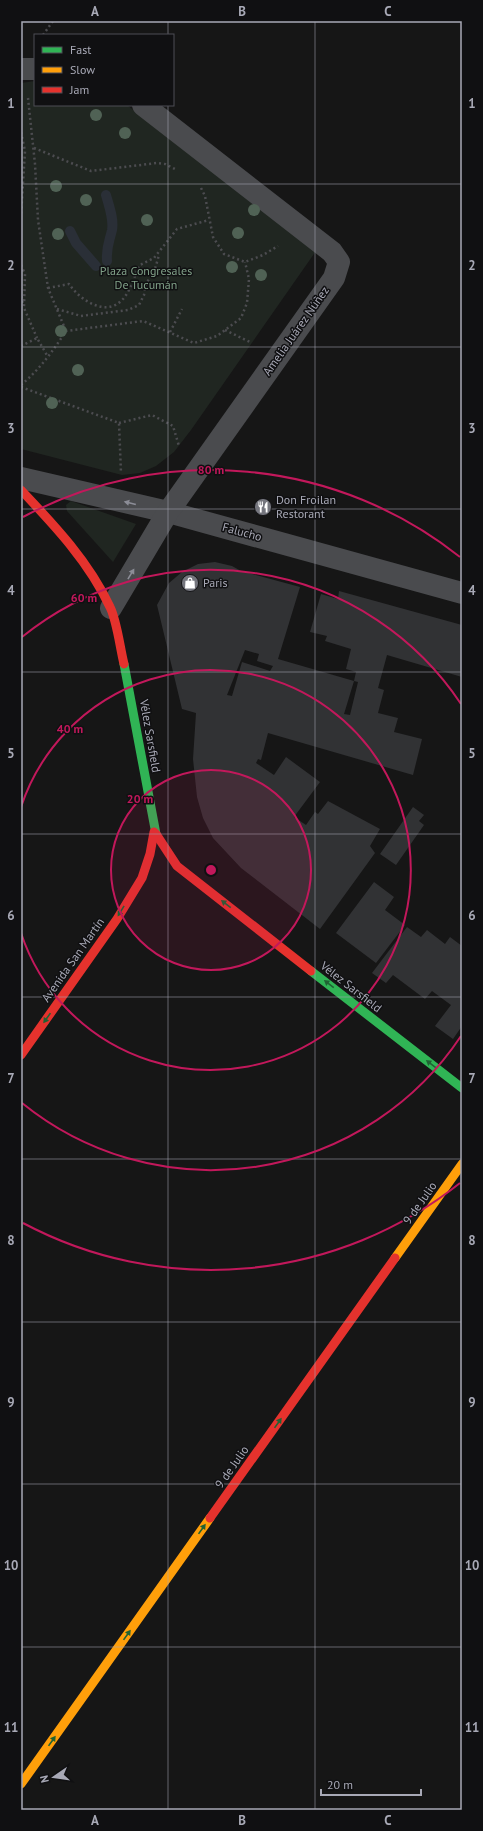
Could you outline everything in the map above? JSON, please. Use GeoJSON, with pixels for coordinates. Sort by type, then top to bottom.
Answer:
{"type":"FeatureCollection","features":[{"type":"Feature","properties":{"kind":"main road","name":"Vélez Sarsfield"},"geometry":{"type":"LineString","coordinates":[[21,490],[66,538],[87,567],[111,608],[130,692],[154,832],[173,867],[462,1088]]}},
{"type":"Feature","properties":{"kind":"main road","name":"Avenida San Martín"},"geometry":{"type":"LineString","coordinates":[[21,1055],[116,919],[142,878],[150,854],[154,832]]}},
{"type":"Feature","properties":{"kind":"main road"},"geometry":{"type":"LineString","coordinates":[[142,878],[156,873]]}},
{"type":"Feature","properties":{"kind":"main road","name":"9 de Julio"},"geometry":{"type":"LineString","coordinates":[[21,1784],[462,1164]]}},
{"type":"Feature","properties":{"kind":"street"},"geometry":{"type":"LineString","coordinates":[[21,69],[34,69]]}},
{"type":"Feature","properties":{"kind":"street","name":"Amelia Juárez Núñez"},"geometry":{"type":"LineString","coordinates":[[111,608],[168,512],[334,278],[339,262],[332,252],[144,106]]}},
{"type":"Feature","properties":{"kind":"street","name":"Falucho"},"geometry":{"type":"LineString","coordinates":[[21,478],[168,512],[462,593]]}},
{"type":"Feature","properties":{"kind":"path"},"geometry":{"type":"LineString","coordinates":[[44,34],[52,21]]}},
{"type":"Feature","properties":{"kind":"path"},"geometry":{"type":"LineString","coordinates":[[28,98],[34,148],[38,220],[48,288],[66,331]]}},
{"type":"Feature","properties":{"kind":"path"},"geometry":{"type":"LineString","coordinates":[[21,132],[25,151],[21,216]]}},
{"type":"Feature","properties":{"kind":"path"},"geometry":{"type":"LineString","coordinates":[[34,148],[91,171],[157,163],[165,164],[179,170]]}},
{"type":"Feature","properties":{"kind":"path"},"geometry":{"type":"LineString","coordinates":[[200,184],[205,196],[213,237],[224,254],[245,262],[277,247],[293,222]]}},
{"type":"Feature","properties":{"kind":"path"},"geometry":{"type":"LineString","coordinates":[[48,288],[69,284],[83,300],[94,305],[113,306],[123,300],[140,265],[154,258],[160,253],[177,229],[209,220]]}},
{"type":"Feature","properties":{"kind":"path"},"geometry":{"type":"LineString","coordinates":[[57,309],[81,316],[128,310],[139,305],[144,295],[146,284],[155,269],[160,253]]}},
{"type":"Feature","properties":{"kind":"path"},"geometry":{"type":"LineString","coordinates":[[192,478],[179,446],[173,426],[152,415],[119,424],[21,386],[33,375],[48,357],[66,331],[143,321],[194,343],[217,336],[241,318],[247,303],[249,279],[245,262]]}},
{"type":"Feature","properties":{"kind":"path"},"geometry":{"type":"LineString","coordinates":[[21,265],[24,274],[24,308]]}},
{"type":"Feature","properties":{"kind":"path"},"geometry":{"type":"LineString","coordinates":[[21,296],[24,308],[37,338],[48,357]]}},
{"type":"Feature","properties":{"kind":"path"},"geometry":{"type":"LineString","coordinates":[[170,332],[182,309]]}},
{"type":"Feature","properties":{"kind":"path"},"geometry":{"type":"LineString","coordinates":[[225,330],[252,343],[256,336]]}},
{"type":"Feature","properties":{"kind":"path"},"geometry":{"type":"LineString","coordinates":[[21,346],[37,338]]}},
{"type":"Feature","properties":{"kind":"path"},"geometry":{"type":"LineString","coordinates":[[119,424],[122,475]]}},
{"type":"Feature","properties":{"kind":"green space","name":"Plaza Congresales De Tucumán"},"geometry":{"type":"Polygon","coordinates":[[[34,81],[34,106],[128,106],[316,251],[174,452],[156,466],[140,473],[122,475],[21,449],[21,83],[34,81]]]}},
{"type":"Feature","properties":{"kind":"green space"},"geometry":{"type":"Polygon","coordinates":[[[71,501],[136,524],[113,562],[67,511],[66,505],[71,501]]]}},
{"type":"Feature","properties":{"kind":"building"},"geometry":{"type":"Polygon","coordinates":[[[215,562],[232,566],[241,571],[300,587],[278,659],[354,681],[356,672],[346,669],[351,649],[325,641],[327,636],[310,632],[321,594],[338,599],[339,591],[462,625],[462,677],[387,655],[378,688],[384,690],[378,713],[398,718],[394,732],[422,739],[413,775],[268,733],[261,760],[258,759],[256,763],[274,775],[286,757],[320,782],[294,817],[306,825],[315,812],[318,814],[328,801],[380,829],[370,846],[375,853],[320,929],[241,868],[213,838],[203,818],[197,797],[193,759],[196,713],[182,709],[157,605],[169,583],[182,572],[198,564],[215,562]],[[245,650],[227,695],[232,696],[242,662],[270,671],[273,666],[257,661],[259,654],[245,650]],[[354,681],[344,714],[350,715],[358,682],[354,681]]]}},
{"type":"Feature","properties":{"kind":"building"},"geometry":{"type":"Polygon","coordinates":[[[413,807],[424,815],[419,821],[424,825],[396,865],[380,854],[413,807]]]}},
{"type":"Feature","properties":{"kind":"building"},"geometry":{"type":"Polygon","coordinates":[[[374,882],[394,897],[385,910],[405,925],[376,963],[336,933],[374,882]]]}},
{"type":"Feature","properties":{"kind":"building"},"geometry":{"type":"Polygon","coordinates":[[[407,927],[421,937],[427,930],[445,944],[450,937],[462,946],[462,1026],[453,1039],[435,1026],[451,1005],[432,991],[425,999],[393,975],[386,983],[372,973],[407,927]]]}},
{"type":"Feature","properties":{"kind":"waterway"},"geometry":{"type":"LineString","coordinates":[[106,195],[112,221],[112,230],[107,248],[107,261]]}},
{"type":"Feature","properties":{"kind":"waterway"},"geometry":{"type":"LineString","coordinates":[[70,231],[76,243],[96,266]]}},
{"type":"Feature","properties":{"kind":"traffic: fast"},"geometry":{"type":"LineString","coordinates":[[124,664],[156,834]]}},
{"type":"Feature","properties":{"kind":"traffic: fast"},"geometry":{"type":"LineString","coordinates":[[311,971],[462,1088]]}},
{"type":"Feature","properties":{"kind":"traffic: slow"},"geometry":{"type":"LineString","coordinates":[[395,1258],[462,1164]]}},
{"type":"Feature","properties":{"kind":"traffic: slow"},"geometry":{"type":"LineString","coordinates":[[21,1784],[210,1518]]}},
{"type":"Feature","properties":{"kind":"traffic: jam"},"geometry":{"type":"LineString","coordinates":[[21,490],[70,545],[82,560],[102,591],[115,620],[124,664]]}},
{"type":"Feature","properties":{"kind":"traffic: jam"},"geometry":{"type":"LineString","coordinates":[[21,1055],[117,919],[142,878],[150,854],[154,832]]}},
{"type":"Feature","properties":{"kind":"traffic: jam"},"geometry":{"type":"LineString","coordinates":[[156,834],[177,866],[311,971]]}},
{"type":"Feature","properties":{"kind":"traffic: jam"},"geometry":{"type":"LineString","coordinates":[[210,1518],[395,1258]]}},
{"type":"Feature","properties":{"kind":"place","name":"Don Froilan Restorant"},"geometry":{"type":"Point","coordinates":[263,507]}},
{"type":"Feature","properties":{"kind":"place","name":"Paris"},"geometry":{"type":"Point","coordinates":[190,583]}}]}
